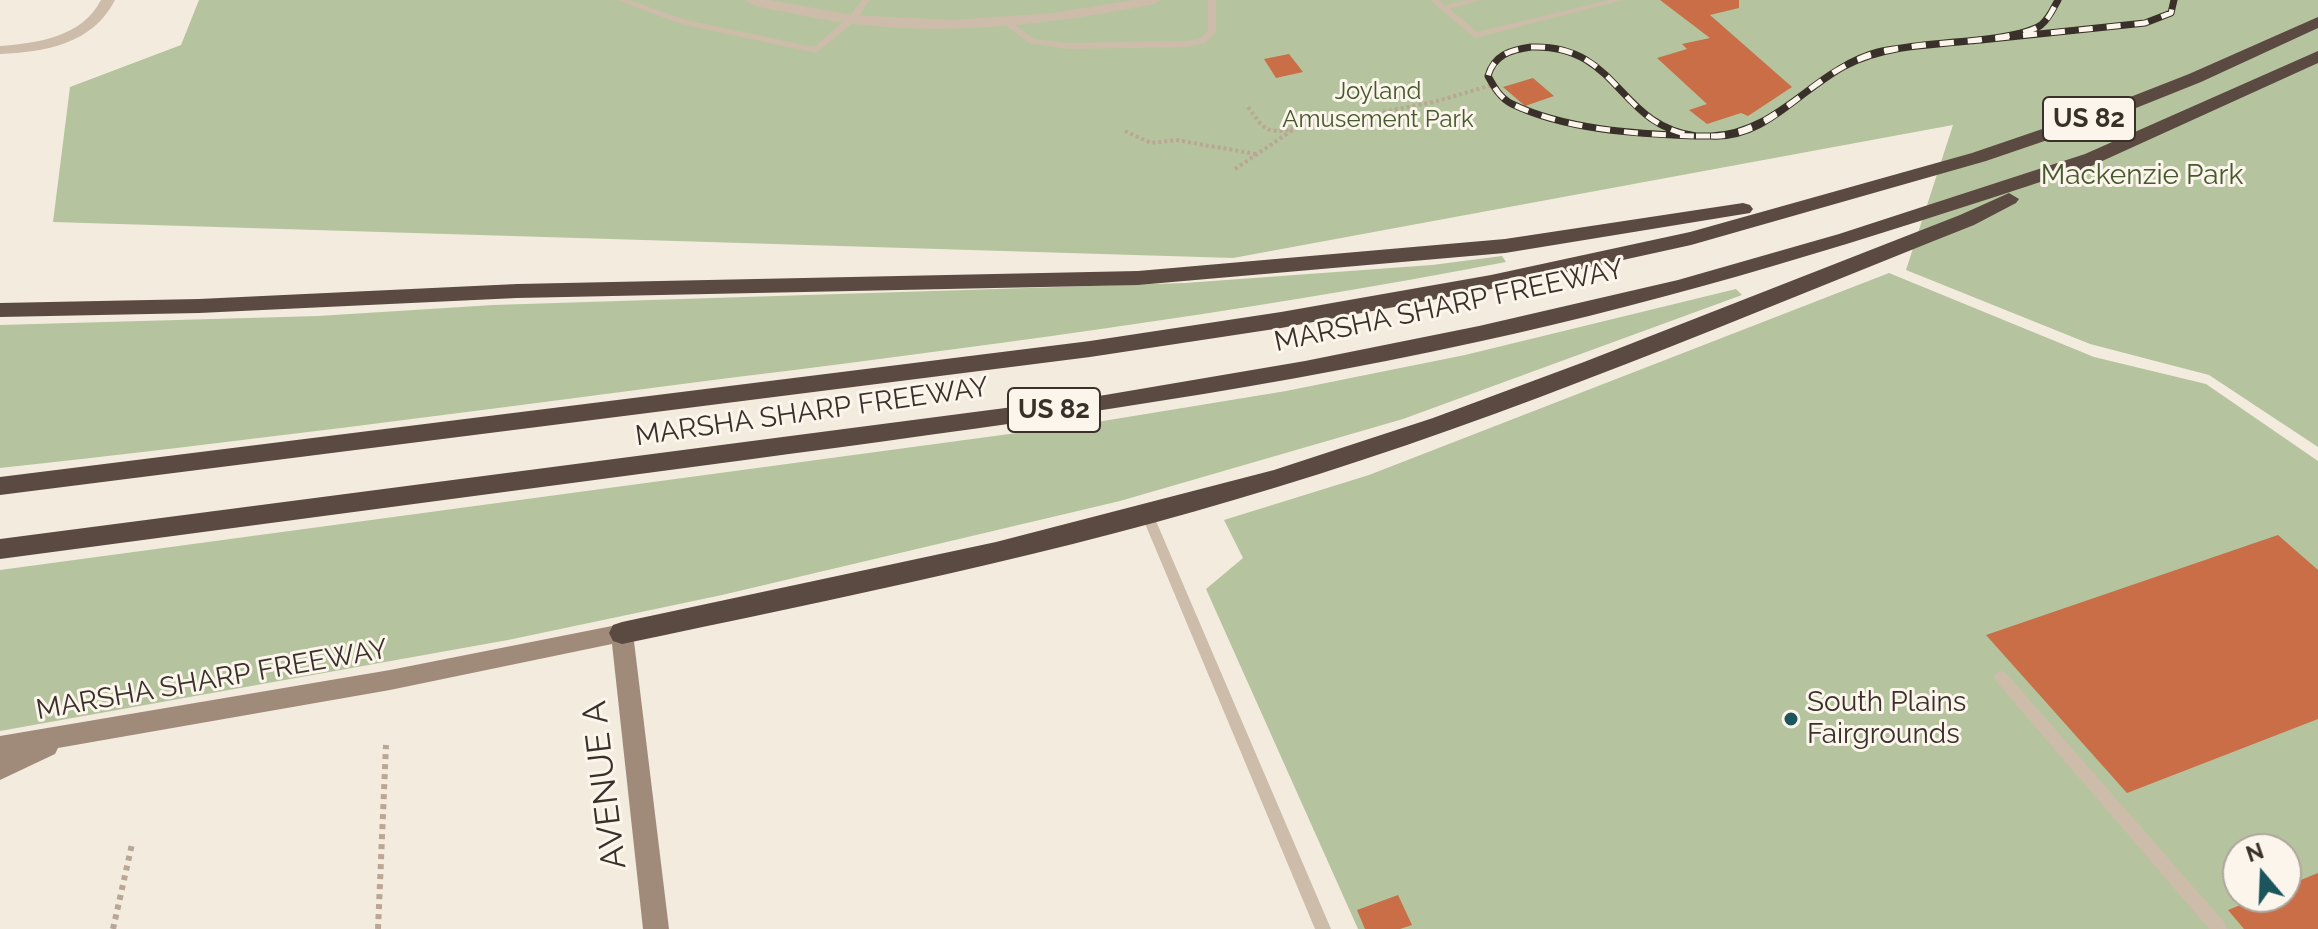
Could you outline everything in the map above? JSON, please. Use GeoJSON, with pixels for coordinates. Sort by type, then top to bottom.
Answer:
{"type":"FeatureCollection","features":[{"type":"Feature","properties":{"kind":"highway","name":"US 82"},"geometry":{"type":"LineString","coordinates":[[1852,193],[1979,157],[2099,116],[2195,78],[2318,22]]}},
{"type":"Feature","properties":{"kind":"highway","name":"US 82"},"geometry":{"type":"LineString","coordinates":[[2086,160],[2318,56]]}},
{"type":"Feature","properties":{"kind":"highway"},"geometry":{"type":"LineString","coordinates":[[622,633],[876,579],[1147,514],[1362,451],[1511,398],[1967,220],[2086,160]]}},
{"type":"Feature","properties":{"kind":"highway","name":"MARSHA SHARP FREEWAY"},"geometry":{"type":"LineString","coordinates":[[0,549],[1089,405],[1305,369],[1479,334],[1679,287],[1846,239],[2086,160]]}},
{"type":"Feature","properties":{"kind":"highway"},"geometry":{"type":"LineString","coordinates":[[0,310],[199,306],[517,291],[1138,278],[1505,246],[1852,193]]}},
{"type":"Feature","properties":{"kind":"highway","name":"MARSHA SHARP FREEWAY"},"geometry":{"type":"LineString","coordinates":[[0,486],[1090,349],[1281,320],[1522,276],[1691,238],[1852,193]]}},
{"type":"Feature","properties":{"kind":"main road","name":"MARSHA SHARP FREEWAY"},"geometry":{"type":"LineString","coordinates":[[0,747],[390,680],[622,633]]}},
{"type":"Feature","properties":{"kind":"main road","name":"AVENUE A"},"geometry":{"type":"LineString","coordinates":[[622,633],[656,929]]}},
{"type":"Feature","properties":{"kind":"main road"},"geometry":{"type":"LineString","coordinates":[[0,769],[65,737]]}},
{"type":"Feature","properties":{"kind":"street"},"geometry":{"type":"LineString","coordinates":[[0,50],[29,47],[73,34],[98,19],[108,0]]}},
{"type":"Feature","properties":{"kind":"street"},"geometry":{"type":"LineString","coordinates":[[752,0],[852,19],[924,26],[1007,23],[1154,0]]}},
{"type":"Feature","properties":{"kind":"lane"},"geometry":{"type":"LineString","coordinates":[[621,0],[684,22],[816,50],[852,19],[866,0]]}},
{"type":"Feature","properties":{"kind":"lane"},"geometry":{"type":"LineString","coordinates":[[1007,23],[1032,41],[1069,46],[1185,44],[1202,41],[1212,32],[1212,0]]}},
{"type":"Feature","properties":{"kind":"lane"},"geometry":{"type":"LineString","coordinates":[[1434,0],[1475,35],[1619,0]]}},
{"type":"Feature","properties":{"kind":"lane"},"geometry":{"type":"LineString","coordinates":[[1443,8],[1477,0]]}},
{"type":"Feature","properties":{"kind":"lane"},"geometry":{"type":"LineString","coordinates":[[1147,514],[1323,929]]}},
{"type":"Feature","properties":{"kind":"lane"},"geometry":{"type":"LineString","coordinates":[[2001,677],[2219,929]]}},
{"type":"Feature","properties":{"kind":"path"},"geometry":{"type":"LineString","coordinates":[[1248,107],[1264,129],[1276,132],[1434,102],[1492,85]]}},
{"type":"Feature","properties":{"kind":"path"},"geometry":{"type":"LineString","coordinates":[[1235,169],[1294,129]]}},
{"type":"Feature","properties":{"kind":"path"},"geometry":{"type":"LineString","coordinates":[[1125,131],[1151,143],[1176,140],[1257,154]]}},
{"type":"Feature","properties":{"kind":"path"},"geometry":{"type":"LineString","coordinates":[[378,929],[386,745]]}},
{"type":"Feature","properties":{"kind":"path"},"geometry":{"type":"LineString","coordinates":[[113,929],[132,844]]}},
{"type":"Feature","properties":{"kind":"green space","name":"Mackenzie Park"},"geometry":{"type":"Polygon","coordinates":[[[199,0],[2318,0],[2318,447],[2209,375],[2090,344],[1906,270],[1953,125],[1233,258],[53,222],[70,87],[181,45],[199,0]]]}},
{"type":"Feature","properties":{"kind":"green space"},"geometry":{"type":"Polygon","coordinates":[[[1502,256],[1506,262],[1405,281],[1099,329],[345,427],[0,468],[0,325],[318,316],[493,305],[1185,283],[1432,265],[1502,256]]]}},
{"type":"Feature","properties":{"kind":"green space","name":"South Plains Fairgrounds"},"geometry":{"type":"Polygon","coordinates":[[[1889,273],[2094,357],[2206,384],[2318,461],[2318,929],[1358,929],[1206,589],[1243,558],[1224,520],[1369,475],[1889,273]]]}},
{"type":"Feature","properties":{"kind":"green space"},"geometry":{"type":"Polygon","coordinates":[[[1736,289],[1742,295],[1403,419],[1120,501],[722,595],[508,640],[0,731],[0,570],[1091,423],[1286,391],[1465,355],[1736,289]]]}},
{"type":"Feature","properties":{"kind":"building"},"geometry":{"type":"Polygon","coordinates":[[[1660,0],[1739,0],[1739,8],[1710,15],[1792,87],[1748,116],[1741,113],[1707,124],[1689,110],[1707,104],[1657,58],[1687,49],[1682,44],[1710,38],[1660,0]]]}},
{"type":"Feature","properties":{"kind":"building"},"geometry":{"type":"Polygon","coordinates":[[[1289,54],[1303,72],[1276,78],[1264,59],[1289,54]]]}},
{"type":"Feature","properties":{"kind":"building"},"geometry":{"type":"Polygon","coordinates":[[[1533,78],[1554,96],[1525,106],[1503,87],[1533,78]]]}},
{"type":"Feature","properties":{"kind":"building"},"geometry":{"type":"Polygon","coordinates":[[[2278,535],[2318,570],[2318,719],[2127,793],[1986,635],[2278,535]]]}},
{"type":"Feature","properties":{"kind":"building"},"geometry":{"type":"Polygon","coordinates":[[[2318,873],[2318,929],[2244,929],[2231,913],[2302,913],[2302,880],[2318,873]]]}},
{"type":"Feature","properties":{"kind":"building"},"geometry":{"type":"Polygon","coordinates":[[[1398,895],[1412,925],[1400,929],[1365,929],[1357,910],[1398,895]]]}},
{"type":"Feature","properties":{"kind":"railway"},"geometry":{"type":"LineString","coordinates":[[1966,41],[2028,31],[2044,23],[2058,0]]}},
{"type":"Feature","properties":{"kind":"railway"},"geometry":{"type":"LineString","coordinates":[[1966,41],[2145,23],[2171,13],[2174,0]]}},
{"type":"Feature","properties":{"kind":"railway"},"geometry":{"type":"LineString","coordinates":[[1916,46],[1966,41]]}},
{"type":"Feature","properties":{"kind":"railway"},"geometry":{"type":"LineString","coordinates":[[1916,46],[1966,41]]}},
{"type":"Feature","properties":{"kind":"railway"},"geometry":{"type":"LineString","coordinates":[[1846,66],[1878,52],[1916,46]]}},
{"type":"Feature","properties":{"kind":"railway"},"geometry":{"type":"LineString","coordinates":[[1846,66],[1875,54],[1916,46]]}},
{"type":"Feature","properties":{"kind":"railway"},"geometry":{"type":"LineString","coordinates":[[1531,47],[1560,50],[1583,58],[1601,71],[1649,117],[1670,129],[1696,136],[1626,132],[1555,120],[1512,104],[1501,95],[1488,76],[1499,58],[1516,50],[1531,47]]}},
{"type":"Feature","properties":{"kind":"railway"},"geometry":{"type":"LineString","coordinates":[[1835,72],[1846,66]]}},
{"type":"Feature","properties":{"kind":"railway"},"geometry":{"type":"LineString","coordinates":[[1835,72],[1846,66]]}},
{"type":"Feature","properties":{"kind":"railway"},"geometry":{"type":"LineString","coordinates":[[1807,92],[1835,72]]}},
{"type":"Feature","properties":{"kind":"railway"},"geometry":{"type":"LineString","coordinates":[[1807,92],[1835,72]]}},
{"type":"Feature","properties":{"kind":"railway"},"geometry":{"type":"LineString","coordinates":[[1711,136],[1757,124],[1807,92]]}},
{"type":"Feature","properties":{"kind":"railway"},"geometry":{"type":"LineString","coordinates":[[1711,136],[1748,130],[1765,122],[1807,92]]}},
{"type":"Feature","properties":{"kind":"railway"},"geometry":{"type":"LineString","coordinates":[[1696,136],[1711,136]]}},
{"type":"Feature","properties":{"kind":"place","name":"South Plains Fairgrounds"},"geometry":{"type":"Point","coordinates":[1791,719]}},
{"type":"Feature","properties":{"kind":"park label","name":"Joyland Amusement Park"},"geometry":{"type":"Point","coordinates":[1378,106]}}]}
